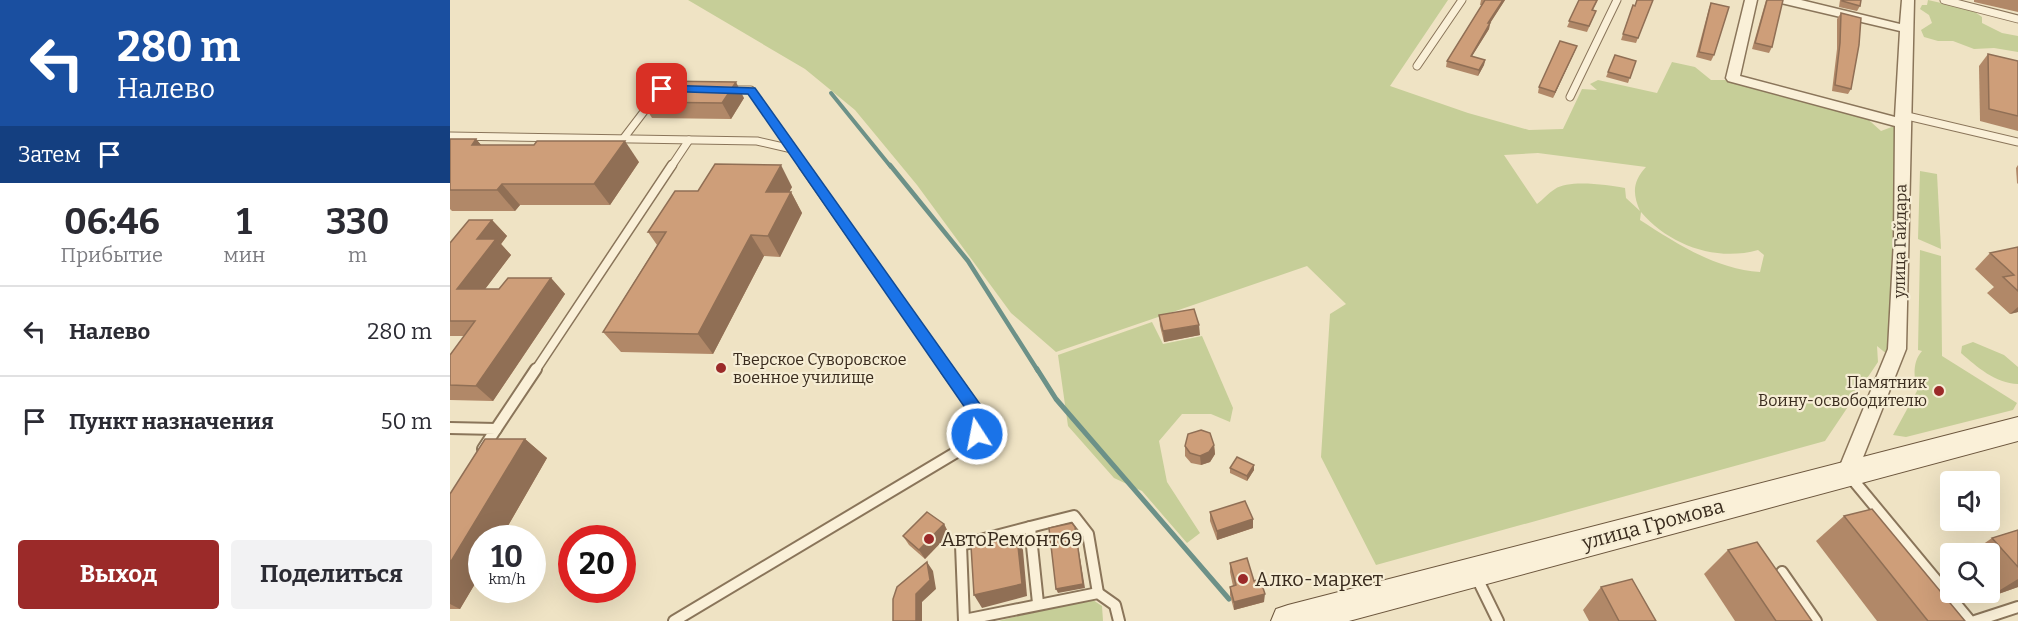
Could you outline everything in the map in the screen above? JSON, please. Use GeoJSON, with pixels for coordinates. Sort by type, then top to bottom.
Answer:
{"type":"FeatureCollection","features":[{"type":"Feature","properties":{"kind":"street"},"geometry":{"type":"LineString","coordinates":[[1751,0],[1733,78],[1903,120]]}},
{"type":"Feature","properties":{"kind":"street"},"geometry":{"type":"LineString","coordinates":[[1785,0],[1907,28]]}},
{"type":"Feature","properties":{"kind":"street","name":"улица Гайдара"},"geometry":{"type":"LineString","coordinates":[[1846,473],[1857,452],[1897,349],[1908,0]]}},
{"type":"Feature","properties":{"kind":"street","name":"улица Громова"},"geometry":{"type":"LineString","coordinates":[[1288,621],[1344,614],[1474,572],[2018,429]]}},
{"type":"Feature","properties":{"kind":"lane"},"geometry":{"type":"LineString","coordinates":[[1417,66],[1462,0]]}},
{"type":"Feature","properties":{"kind":"lane"},"geometry":{"type":"LineString","coordinates":[[1570,97],[1617,0]]}},
{"type":"Feature","properties":{"kind":"lane"},"geometry":{"type":"LineString","coordinates":[[1944,0],[1964,2],[2018,19]]}},
{"type":"Feature","properties":{"kind":"lane"},"geometry":{"type":"LineString","coordinates":[[675,621],[970,444],[977,434],[979,419],[751,90],[718,90]]}},
{"type":"Feature","properties":{"kind":"lane"},"geometry":{"type":"LineString","coordinates":[[622,139],[655,97]]}},
{"type":"Feature","properties":{"kind":"lane"},"geometry":{"type":"LineString","coordinates":[[1903,120],[2018,142]]}},
{"type":"Feature","properties":{"kind":"lane"},"geometry":{"type":"LineString","coordinates":[[450,136],[757,141],[792,149]]}},
{"type":"Feature","properties":{"kind":"lane"},"geometry":{"type":"LineString","coordinates":[[477,459],[689,140]]}},
{"type":"Feature","properties":{"kind":"lane"},"geometry":{"type":"LineString","coordinates":[[450,428],[496,429]]}},
{"type":"Feature","properties":{"kind":"lane"},"geometry":{"type":"LineString","coordinates":[[1846,473],[1970,621]]}},
{"type":"Feature","properties":{"kind":"lane"},"geometry":{"type":"LineString","coordinates":[[1098,593],[1088,534],[1074,516],[961,545],[964,620],[1038,603],[1098,593],[1115,605],[1119,621]]}},
{"type":"Feature","properties":{"kind":"lane"},"geometry":{"type":"LineString","coordinates":[[1030,527],[1038,603]]}},
{"type":"Feature","properties":{"kind":"lane"},"geometry":{"type":"LineString","coordinates":[[1474,572],[1498,621]]}},
{"type":"Feature","properties":{"kind":"lane"},"geometry":{"type":"LineString","coordinates":[[1782,572],[1816,621]]}},
{"type":"Feature","properties":{"kind":"lane"},"geometry":{"type":"LineString","coordinates":[[1975,621],[2018,608]]}},
{"type":"Feature","properties":{"kind":"green space"},"geometry":{"type":"Polygon","coordinates":[[[688,0],[1448,0],[1390,86],[1468,113],[1529,130],[1563,129],[1582,89],[1597,90],[1590,84],[1598,80],[1657,93],[1672,62],[1695,67],[1711,80],[1752,80],[1852,105],[1881,131],[1897,125],[1888,355],[1877,346],[1878,362],[1825,441],[1376,565],[1321,457],[1330,314],[1346,304],[1307,266],[1056,352],[1011,313],[917,185],[855,110],[805,69],[688,0]],[[1538,153],[1504,155],[1537,204],[1561,186],[1569,184],[1609,185],[1625,188],[1626,198],[1640,211],[1635,187],[1638,177],[1646,167],[1538,153]],[[1641,212],[1640,220],[1697,254],[1728,266],[1760,272],[1764,255],[1758,250],[1726,254],[1694,248],[1665,234],[1641,212]]]}},
{"type":"Feature","properties":{"kind":"green space"},"geometry":{"type":"Polygon","coordinates":[[[1928,0],[1972,10],[1982,17],[1982,23],[2002,33],[2018,36],[2018,52],[1994,48],[1974,49],[1953,41],[1938,41],[1924,37],[1921,30],[1932,23],[1929,15],[1920,9],[1922,5],[1927,5],[1928,0]]]}},
{"type":"Feature","properties":{"kind":"green space"},"geometry":{"type":"Polygon","coordinates":[[[1920,171],[1937,174],[1941,249],[1918,239],[1920,171]]]}},
{"type":"Feature","properties":{"kind":"green space"},"geometry":{"type":"Polygon","coordinates":[[[1920,250],[1941,256],[1942,356],[2017,403],[2013,410],[1906,437],[1893,435],[1917,391],[1915,365],[1922,351],[1918,350],[1920,250]]]}},
{"type":"Feature","properties":{"kind":"green space"},"geometry":{"type":"Polygon","coordinates":[[[1152,322],[1163,344],[1202,336],[1233,408],[1230,422],[1211,414],[1182,414],[1159,441],[1167,482],[1200,533],[1187,543],[1142,491],[1114,478],[1068,426],[1058,355],[1152,322]]]}},
{"type":"Feature","properties":{"kind":"green space"},"geometry":{"type":"Polygon","coordinates":[[[1973,342],[2004,355],[2018,367],[2018,384],[1994,377],[1961,353],[1962,346],[1973,342]]]}},
{"type":"Feature","properties":{"kind":"green space"},"geometry":{"type":"Polygon","coordinates":[[[1090,598],[1102,606],[1103,621],[998,621],[1090,598]]]}},
{"type":"Feature","properties":{"kind":"building"},"geometry":{"type":"Polygon","coordinates":[[[1485,0],[1503,0],[1471,56],[1485,60],[1479,70],[1447,61],[1485,0]]]}},
{"type":"Feature","properties":{"kind":"building"},"geometry":{"type":"Polygon","coordinates":[[[1579,0],[1597,0],[1592,10],[1596,11],[1589,26],[1569,21],[1579,0]]]}},
{"type":"Feature","properties":{"kind":"building"},"geometry":{"type":"Polygon","coordinates":[[[1637,0],[1653,0],[1638,38],[1623,34],[1637,0]]]}},
{"type":"Feature","properties":{"kind":"building"},"geometry":{"type":"Polygon","coordinates":[[[1767,0],[1783,0],[1772,47],[1755,43],[1767,0]]]}},
{"type":"Feature","properties":{"kind":"building"},"geometry":{"type":"Polygon","coordinates":[[[1842,0],[1861,0],[1860,6],[1842,0]]]}},
{"type":"Feature","properties":{"kind":"building"},"geometry":{"type":"Polygon","coordinates":[[[1711,3],[1729,7],[1714,55],[1699,52],[1711,3]]]}},
{"type":"Feature","properties":{"kind":"building"},"geometry":{"type":"Polygon","coordinates":[[[1841,13],[1861,18],[1851,89],[1835,85],[1841,13]]]}},
{"type":"Feature","properties":{"kind":"building"},"geometry":{"type":"Polygon","coordinates":[[[1560,41],[1577,46],[1555,92],[1539,87],[1560,41]]]}},
{"type":"Feature","properties":{"kind":"building"},"geometry":{"type":"Polygon","coordinates":[[[1988,54],[2018,61],[2018,116],[1989,109],[1988,54]]]}},
{"type":"Feature","properties":{"kind":"building"},"geometry":{"type":"Polygon","coordinates":[[[1615,55],[1636,61],[1630,78],[1608,72],[1615,55]]]}},
{"type":"Feature","properties":{"kind":"building"},"geometry":{"type":"Polygon","coordinates":[[[657,81],[736,82],[722,103],[642,102],[657,81]]]}},
{"type":"Feature","properties":{"kind":"building"},"geometry":{"type":"Polygon","coordinates":[[[450,139],[476,139],[472,145],[534,145],[537,141],[625,141],[594,184],[502,184],[497,190],[450,190],[450,139]]]}},
{"type":"Feature","properties":{"kind":"building"},"geometry":{"type":"Polygon","coordinates":[[[715,164],[781,165],[766,192],[791,192],[768,236],[751,235],[698,334],[603,332],[666,232],[648,232],[675,191],[698,191],[715,164]]]}},
{"type":"Feature","properties":{"kind":"building"},"geometry":{"type":"Polygon","coordinates":[[[469,220],[492,220],[477,239],[496,239],[457,289],[499,289],[508,278],[551,278],[476,386],[450,385],[450,355],[475,321],[450,321],[450,243],[469,220]]]}},
{"type":"Feature","properties":{"kind":"building"},"geometry":{"type":"Polygon","coordinates":[[[2018,247],[2018,291],[2003,277],[2014,275],[1990,253],[2018,247]]]}},
{"type":"Feature","properties":{"kind":"building"},"geometry":{"type":"Polygon","coordinates":[[[1194,309],[1199,325],[1163,331],[1159,315],[1194,309]]]}},
{"type":"Feature","properties":{"kind":"building"},"geometry":{"type":"Polygon","coordinates":[[[1201,430],[1210,433],[1214,445],[1209,452],[1200,456],[1190,453],[1185,446],[1188,434],[1201,430]]]}},
{"type":"Feature","properties":{"kind":"building"},"geometry":{"type":"Polygon","coordinates":[[[485,439],[525,439],[473,525],[468,525],[468,533],[450,563],[450,494],[485,439]]]}},
{"type":"Feature","properties":{"kind":"building"},"geometry":{"type":"Polygon","coordinates":[[[1237,457],[1254,465],[1247,476],[1230,468],[1237,457]]]}},
{"type":"Feature","properties":{"kind":"building"},"geometry":{"type":"Polygon","coordinates":[[[1245,501],[1253,519],[1217,531],[1210,512],[1245,501]]]}},
{"type":"Feature","properties":{"kind":"building"},"geometry":{"type":"Polygon","coordinates":[[[1872,509],[1940,591],[1940,603],[1950,603],[1965,621],[1928,621],[1844,516],[1872,509]]]}},
{"type":"Feature","properties":{"kind":"building"},"geometry":{"type":"Polygon","coordinates":[[[927,512],[944,524],[919,550],[903,536],[927,512]]]}},
{"type":"Feature","properties":{"kind":"building"},"geometry":{"type":"Polygon","coordinates":[[[1072,523],[1075,527],[1083,584],[1056,589],[1049,528],[1072,523]]]}},
{"type":"Feature","properties":{"kind":"building"},"geometry":{"type":"Polygon","coordinates":[[[2018,530],[2018,567],[2000,547],[2000,543],[1996,543],[1992,538],[2018,530]]]}},
{"type":"Feature","properties":{"kind":"building"},"geometry":{"type":"Polygon","coordinates":[[[1017,537],[1022,584],[974,595],[971,546],[1017,537]]]}},
{"type":"Feature","properties":{"kind":"building"},"geometry":{"type":"Polygon","coordinates":[[[1757,542],[1812,621],[1776,621],[1728,550],[1757,542]]]}},
{"type":"Feature","properties":{"kind":"building"},"geometry":{"type":"Polygon","coordinates":[[[1247,558],[1254,581],[1260,579],[1265,594],[1234,602],[1230,587],[1236,585],[1230,563],[1247,558]]]}},
{"type":"Feature","properties":{"kind":"building"},"geometry":{"type":"Polygon","coordinates":[[[927,562],[930,580],[916,594],[916,621],[893,621],[893,599],[897,587],[927,562]]]}},
{"type":"Feature","properties":{"kind":"building"},"geometry":{"type":"Polygon","coordinates":[[[1632,579],[1656,621],[1619,621],[1601,587],[1632,579]]]}},
{"type":"Feature","properties":{"kind":"waterway"},"geometry":{"type":"LineString","coordinates":[[831,93],[891,167]]}},
{"type":"Feature","properties":{"kind":"waterway"},"geometry":{"type":"LineString","coordinates":[[890,165],[968,261],[1038,371]]}},
{"type":"Feature","properties":{"kind":"waterway"},"geometry":{"type":"LineString","coordinates":[[1037,369],[1056,399],[1229,599]]}},
{"type":"Feature","properties":{"kind":"place","name":"Тверское Суворовское военное училище"},"geometry":{"type":"Point","coordinates":[721,368]}},
{"type":"Feature","properties":{"kind":"place","name":"Памятник Воину-освободителю"},"geometry":{"type":"Point","coordinates":[1939,391]}},
{"type":"Feature","properties":{"kind":"place","name":"АвтоРемонт69"},"geometry":{"type":"Point","coordinates":[929,539]}},
{"type":"Feature","properties":{"kind":"place","name":"Алко-маркет"},"geometry":{"type":"Point","coordinates":[1243,579]}},
{"type":"Feature","properties":{"kind":"route"},"geometry":{"type":"LineString","coordinates":[[662,89],[751,90],[974,409],[979,419],[977,434]]}}]}
